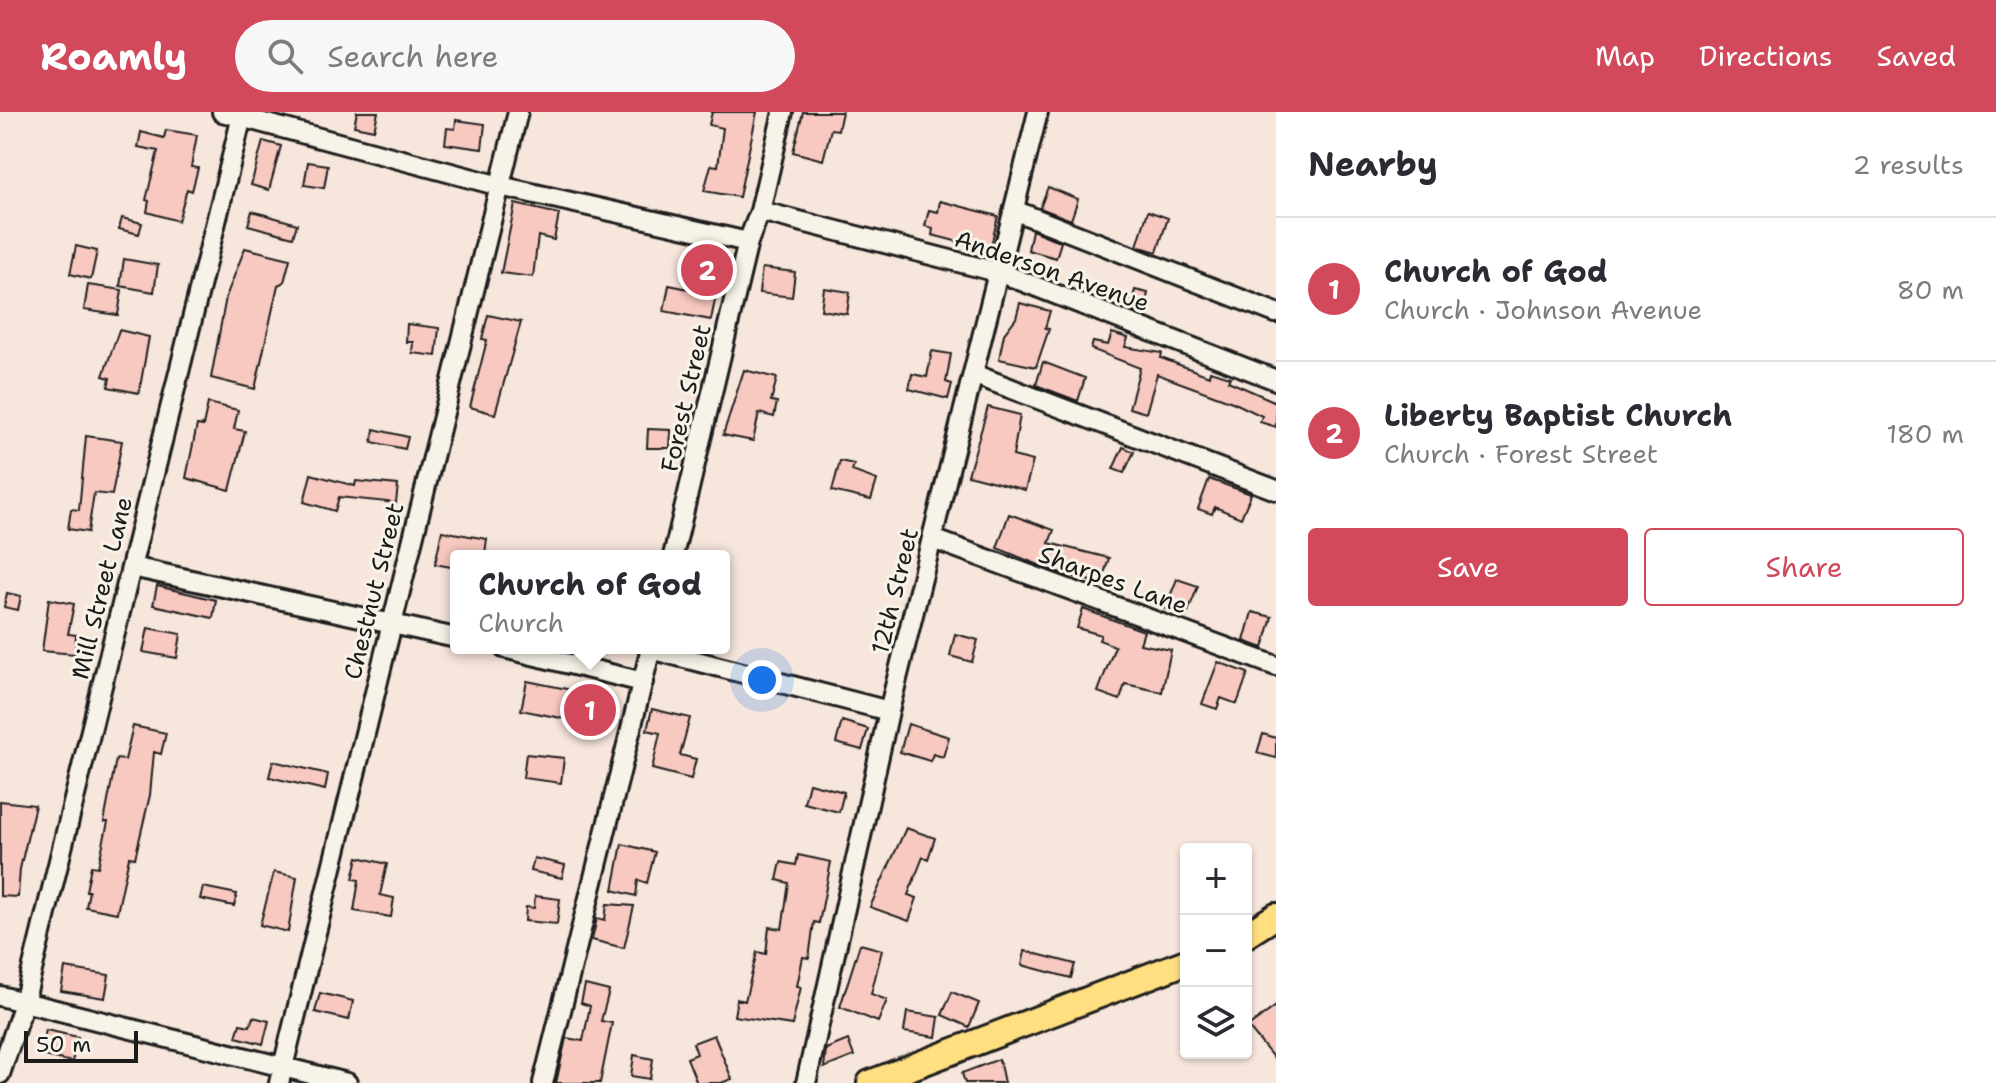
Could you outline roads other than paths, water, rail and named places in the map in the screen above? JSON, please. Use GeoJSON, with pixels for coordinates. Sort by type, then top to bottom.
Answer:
{"type":"FeatureCollection","features":[{"type":"Feature","properties":{"kind":"main road"},"geometry":{"type":"LineString","coordinates":[[1252,931],[1276,916]]}},
{"type":"Feature","properties":{"kind":"main road"},"geometry":{"type":"LineString","coordinates":[[1252,942],[1276,937]]}},
{"type":"Feature","properties":{"kind":"main road"},"geometry":{"type":"LineString","coordinates":[[870,1083],[1180,964]]}},
{"type":"Feature","properties":{"kind":"street"},"geometry":{"type":"LineString","coordinates":[[222,112],[242,114],[500,186],[748,242]]}},
{"type":"Feature","properties":{"kind":"street","name":"Chestnut Street"},"geometry":{"type":"LineString","coordinates":[[281,1075],[518,112]]}},
{"type":"Feature","properties":{"kind":"street","name":"Forest Street"},"geometry":{"type":"LineString","coordinates":[[674,550],[748,242],[760,211],[783,112]]}},
{"type":"Feature","properties":{"kind":"street","name":"12th Street"},"geometry":{"type":"LineString","coordinates":[[806,1083],[889,711],[1001,273],[1038,112]]}},
{"type":"Feature","properties":{"kind":"street","name":"Mill Street Lane"},"geometry":{"type":"LineString","coordinates":[[0,1074],[24,1003],[242,114]]}},
{"type":"Feature","properties":{"kind":"street","name":"Anderson Avenue"},"geometry":{"type":"LineString","coordinates":[[760,211],[1001,273],[1276,380]]}},
{"type":"Feature","properties":{"kind":"street"},"geometry":{"type":"LineString","coordinates":[[1016,211],[1276,313]]}},
{"type":"Feature","properties":{"kind":"street"},"geometry":{"type":"LineString","coordinates":[[973,374],[1276,490]]}},
{"type":"Feature","properties":{"kind":"street","name":"Sharpes Lane"},"geometry":{"type":"LineString","coordinates":[[933,539],[1276,666]]}},
{"type":"Feature","properties":{"kind":"street"},"geometry":{"type":"LineString","coordinates":[[132,567],[268,594],[450,637]]}},
{"type":"Feature","properties":{"kind":"street"},"geometry":{"type":"LineString","coordinates":[[529,654],[643,682]]}},
{"type":"Feature","properties":{"kind":"street"},"geometry":{"type":"LineString","coordinates":[[543,1083],[649,654]]}},
{"type":"Feature","properties":{"kind":"street"},"geometry":{"type":"LineString","coordinates":[[673,654],[889,711]]}},
{"type":"Feature","properties":{"kind":"street"},"geometry":{"type":"LineString","coordinates":[[0,996],[281,1075],[347,1083]]}},
{"type":"Feature","properties":{"kind":"place","name":"Liberty Baptist Church"},"geometry":{"type":"Point","coordinates":[707,270]}},
{"type":"Feature","properties":{"kind":"place","name":"Church of God"},"geometry":{"type":"Point","coordinates":[590,710]}}]}
